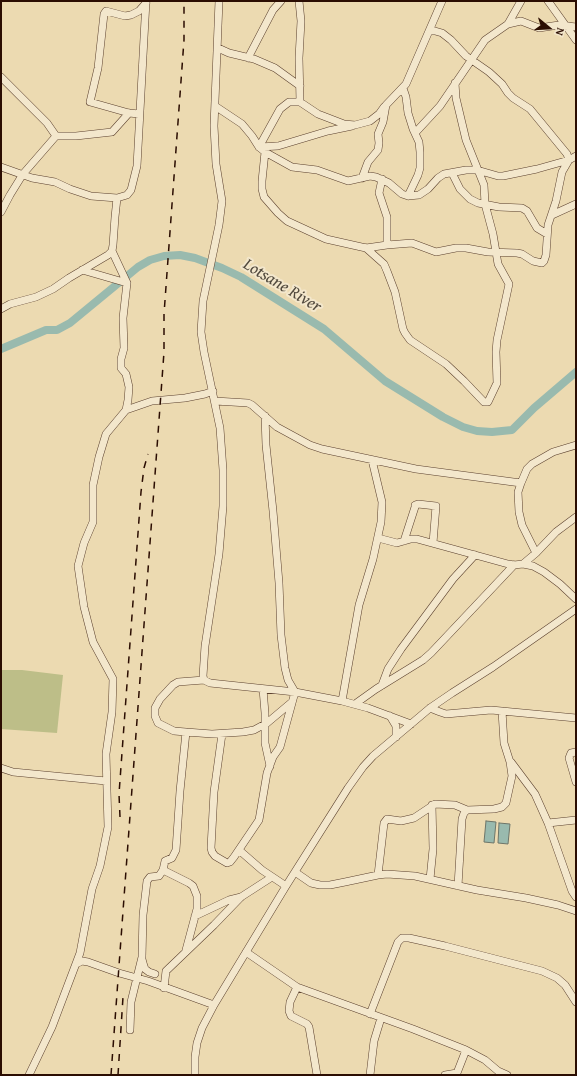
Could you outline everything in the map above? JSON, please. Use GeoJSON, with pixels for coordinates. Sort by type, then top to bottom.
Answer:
{"type":"FeatureCollection","features":[{"type":"Feature","properties":{"kind":"street"},"geometry":{"type":"LineString","coordinates":[[204,680],[203,661],[219,554],[223,506],[221,436],[201,332],[203,301],[220,225],[222,201],[214,143],[219,1]]}},
{"type":"Feature","properties":{"kind":"street"},"geometry":{"type":"LineString","coordinates":[[248,58],[273,10],[281,1]]}},
{"type":"Feature","properties":{"kind":"street"},"geometry":{"type":"LineString","coordinates":[[299,1],[301,21],[299,58],[300,102]]}},
{"type":"Feature","properties":{"kind":"street"},"geometry":{"type":"LineString","coordinates":[[262,149],[278,146],[328,131],[344,129],[370,122],[403,88],[430,31],[442,1]]}},
{"type":"Feature","properties":{"kind":"street"},"geometry":{"type":"LineString","coordinates":[[508,24],[521,1]]}},
{"type":"Feature","properties":{"kind":"street"},"geometry":{"type":"LineString","coordinates":[[548,1],[576,40]]}},
{"type":"Feature","properties":{"kind":"street"},"geometry":{"type":"LineString","coordinates":[[140,114],[129,113],[93,104],[90,102],[90,99],[98,68],[104,14],[106,12],[125,16],[131,15],[139,11],[146,2]]}},
{"type":"Feature","properties":{"kind":"street"},"geometry":{"type":"LineString","coordinates":[[1,167],[32,178],[55,182],[70,190],[91,196],[117,198],[127,195],[131,190],[133,183],[138,154],[146,2]]}},
{"type":"Feature","properties":{"kind":"street"},"geometry":{"type":"LineString","coordinates":[[415,132],[440,106],[485,40],[508,24],[521,21],[541,28],[565,25],[576,27]]}},
{"type":"Feature","properties":{"kind":"street"},"geometry":{"type":"LineString","coordinates":[[430,31],[435,30],[442,33],[471,59],[489,72],[502,84],[513,98],[530,108],[564,150],[569,160]]}},
{"type":"Feature","properties":{"kind":"street"},"geometry":{"type":"LineString","coordinates":[[218,48],[279,70],[300,86]]}},
{"type":"Feature","properties":{"kind":"street"},"geometry":{"type":"LineString","coordinates":[[217,57],[225,56],[229,53]]}},
{"type":"Feature","properties":{"kind":"street"},"geometry":{"type":"LineString","coordinates":[[1,77],[47,123],[56,136]]}},
{"type":"Feature","properties":{"kind":"street"},"geometry":{"type":"LineString","coordinates":[[366,248],[384,264],[395,292],[402,329],[410,340],[446,364],[484,402],[488,402],[497,383],[497,340],[508,284],[498,264],[493,234],[485,204],[484,186],[466,140],[456,98],[455,84]]}},
{"type":"Feature","properties":{"kind":"street"},"geometry":{"type":"LineString","coordinates":[[403,88],[408,113],[420,147],[420,168],[408,196]]}},
{"type":"Feature","properties":{"kind":"street"},"geometry":{"type":"LineString","coordinates":[[355,125],[344,124],[318,114],[300,102],[289,102],[284,104],[280,109],[262,149],[262,190],[264,197],[278,213],[287,221],[299,228],[336,243],[366,248],[412,243],[438,252],[456,248],[466,248],[522,254],[533,261],[542,263],[546,255],[548,225],[556,201],[562,172],[569,160]]}},
{"type":"Feature","properties":{"kind":"street"},"geometry":{"type":"LineString","coordinates":[[362,178],[368,162],[378,150],[378,134],[383,122],[386,105]]}},
{"type":"Feature","properties":{"kind":"street"},"geometry":{"type":"LineString","coordinates":[[215,106],[242,124],[262,149],[292,167],[317,170],[348,181],[370,176],[382,179],[402,194],[408,196],[418,195],[428,189],[444,174],[466,170],[477,170],[503,176],[569,160],[576,156]]}},
{"type":"Feature","properties":{"kind":"street"},"geometry":{"type":"LineString","coordinates":[[2,209],[23,174],[56,136],[76,136],[112,132],[129,113]]}},
{"type":"Feature","properties":{"kind":"street"},"geometry":{"type":"LineString","coordinates":[[452,173],[456,183],[464,194],[478,202],[485,204],[499,207],[522,208],[528,211],[537,228],[547,234]]}},
{"type":"Feature","properties":{"kind":"street"},"geometry":{"type":"LineString","coordinates":[[382,179],[379,193],[387,217],[386,245]]}},
{"type":"Feature","properties":{"kind":"street"},"geometry":{"type":"LineString","coordinates":[[29,1075],[52,1027],[80,953],[92,889],[100,866],[108,827],[106,754],[110,726],[113,679],[93,642],[84,607],[78,566],[84,543],[93,522],[93,485],[99,457],[106,434],[126,410],[128,400],[129,387],[126,374],[121,368],[121,358],[124,348],[123,318],[128,283],[112,251],[117,198]]}},
{"type":"Feature","properties":{"kind":"street"},"geometry":{"type":"LineString","coordinates":[[552,215],[576,204]]}},
{"type":"Feature","properties":{"kind":"street"},"geometry":{"type":"LineString","coordinates":[[1,309],[10,304],[36,296],[54,288],[82,270],[100,261],[112,251]]}},
{"type":"Feature","properties":{"kind":"street"},"geometry":{"type":"LineString","coordinates":[[82,270],[128,283]]}},
{"type":"Feature","properties":{"kind":"street"},"geometry":{"type":"LineString","coordinates":[[126,410],[152,401],[185,398],[213,391]]}},
{"type":"Feature","properties":{"kind":"street"},"geometry":{"type":"LineString","coordinates":[[215,401],[248,403],[278,427],[310,445],[322,449],[416,469],[520,483]]}},
{"type":"Feature","properties":{"kind":"street"},"geometry":{"type":"LineString","coordinates":[[222,734],[214,792],[211,848],[215,856],[227,863],[230,862],[239,850],[259,820],[267,773],[273,757],[280,747],[295,692],[288,680],[280,635],[279,583],[266,445],[265,416]]}},
{"type":"Feature","properties":{"kind":"street"},"geometry":{"type":"LineString","coordinates":[[536,553],[522,525],[519,512],[518,492],[520,483],[527,469],[532,464],[553,452],[576,444]]}},
{"type":"Feature","properties":{"kind":"street"},"geometry":{"type":"LineString","coordinates":[[342,701],[359,605],[381,522],[382,502],[372,460]]}},
{"type":"Feature","properties":{"kind":"street"},"geometry":{"type":"LineString","coordinates":[[404,541],[414,507],[418,504],[436,506],[433,543]]}},
{"type":"Feature","properties":{"kind":"street"},"geometry":{"type":"LineString","coordinates":[[523,564],[556,532],[576,517]]}},
{"type":"Feature","properties":{"kind":"street"},"geometry":{"type":"LineString","coordinates":[[378,538],[397,542],[417,539],[514,565],[523,564],[533,566],[544,572],[576,599]]}},
{"type":"Feature","properties":{"kind":"street"},"geometry":{"type":"LineString","coordinates":[[382,685],[388,670],[400,649],[474,555]]}},
{"type":"Feature","properties":{"kind":"street"},"geometry":{"type":"LineString","coordinates":[[355,704],[382,685],[423,660],[514,565]]}},
{"type":"Feature","properties":{"kind":"street"},"geometry":{"type":"LineString","coordinates":[[195,1075],[197,1043],[202,1028],[214,1005],[286,886],[363,767],[373,756],[430,708],[493,667],[576,609]]}},
{"type":"Feature","properties":{"kind":"street"},"geometry":{"type":"LineString","coordinates":[[292,702],[264,725],[249,731],[222,734],[174,731],[158,723],[155,716],[156,708],[160,700],[173,685],[178,682],[204,680],[210,683],[295,692],[342,701],[355,704],[411,724]]}},
{"type":"Feature","properties":{"kind":"street"},"geometry":{"type":"LineString","coordinates":[[263,688],[262,696],[265,713],[265,743],[270,766]]}},
{"type":"Feature","properties":{"kind":"street"},"geometry":{"type":"LineString","coordinates":[[430,708],[446,714],[502,710],[576,718]]}},
{"type":"Feature","properties":{"kind":"street"},"geometry":{"type":"LineString","coordinates":[[378,875],[385,820],[414,818],[435,804],[455,805],[467,810],[494,809],[502,807],[506,803],[512,776],[510,762],[504,743],[502,710]]}},
{"type":"Feature","properties":{"kind":"street"},"geometry":{"type":"LineString","coordinates":[[389,716],[396,726],[396,737]]}},
{"type":"Feature","properties":{"kind":"street"},"geometry":{"type":"LineString","coordinates":[[155,974],[145,969],[142,957],[143,915],[147,881],[150,877],[159,876],[163,870],[165,861],[172,858],[176,850],[186,732]]}},
{"type":"Feature","properties":{"kind":"street"},"geometry":{"type":"LineString","coordinates":[[576,752],[570,753],[569,758],[576,782]]}},
{"type":"Feature","properties":{"kind":"street"},"geometry":{"type":"LineString","coordinates":[[510,762],[535,794],[548,823],[572,891],[576,897]]}},
{"type":"Feature","properties":{"kind":"street"},"geometry":{"type":"LineString","coordinates":[[1,768],[13,772],[106,781]]}},
{"type":"Feature","properties":{"kind":"street"},"geometry":{"type":"LineString","coordinates":[[430,879],[434,849],[432,805]]}},
{"type":"Feature","properties":{"kind":"street"},"geometry":{"type":"LineString","coordinates":[[458,886],[462,819],[467,810]]}},
{"type":"Feature","properties":{"kind":"street"},"geometry":{"type":"LineString","coordinates":[[548,823],[576,820]]}},
{"type":"Feature","properties":{"kind":"street"},"geometry":{"type":"LineString","coordinates":[[239,850],[272,877],[286,886]]}},
{"type":"Feature","properties":{"kind":"street"},"geometry":{"type":"LineString","coordinates":[[163,870],[193,886],[197,901],[195,916],[186,951]]}},
{"type":"Feature","properties":{"kind":"street"},"geometry":{"type":"LineString","coordinates":[[295,872],[312,883],[320,885],[330,885],[378,875],[394,874],[430,879],[458,886],[526,898],[558,905],[576,911]]}},
{"type":"Feature","properties":{"kind":"street"},"geometry":{"type":"LineString","coordinates":[[148,981],[155,974],[166,971],[214,925],[240,897],[272,877]]}},
{"type":"Feature","properties":{"kind":"street"},"geometry":{"type":"LineString","coordinates":[[195,916],[229,900],[240,897]]}},
{"type":"Feature","properties":{"kind":"street"},"geometry":{"type":"LineString","coordinates":[[370,1014],[398,942],[402,938],[409,938],[542,971],[557,978],[565,985],[576,1002]]}},
{"type":"Feature","properties":{"kind":"street"},"geometry":{"type":"LineString","coordinates":[[246,952],[297,986],[466,1050],[485,1060],[498,1071],[507,1075]]}},
{"type":"Feature","properties":{"kind":"street"},"geometry":{"type":"LineString","coordinates":[[130,1030],[131,1002],[142,957]]}},
{"type":"Feature","properties":{"kind":"street"},"geometry":{"type":"LineString","coordinates":[[76,964],[82,961],[88,962],[148,981],[214,1005]]}},
{"type":"Feature","properties":{"kind":"street"},"geometry":{"type":"LineString","coordinates":[[164,988],[166,971]]}},
{"type":"Feature","properties":{"kind":"street"},"geometry":{"type":"LineString","coordinates":[[297,986],[288,1011],[291,1016],[310,1027],[317,1075]]}},
{"type":"Feature","properties":{"kind":"street"},"geometry":{"type":"LineString","coordinates":[[370,1075],[374,1041],[381,1018]]}},
{"type":"Feature","properties":{"kind":"street"},"geometry":{"type":"LineString","coordinates":[[445,1075],[457,1073],[466,1050]]}},
{"type":"Feature","properties":{"kind":"green space"},"geometry":{"type":"Polygon","coordinates":[[[1,670],[22,670],[63,675],[57,733],[1,729],[1,670]]]}},
{"type":"Feature","properties":{"kind":"water"},"geometry":{"type":"Polygon","coordinates":[[[486,821],[496,822],[494,843],[484,842],[486,821]]]}},
{"type":"Feature","properties":{"kind":"water"},"geometry":{"type":"Polygon","coordinates":[[[499,823],[510,824],[508,844],[498,843],[499,823]]]}},
{"type":"Feature","properties":{"kind":"waterway","name":"Lotsane River"},"geometry":{"type":"LineString","coordinates":[[1,349],[46,330],[57,330],[70,323],[138,267],[150,260],[164,256],[180,255],[195,258],[241,277],[324,329],[385,381],[443,417],[463,427],[477,431],[492,432],[512,430],[534,408],[576,372]]}},
{"type":"Feature","properties":{"kind":"railway"},"geometry":{"type":"LineString","coordinates":[[111,1075],[164,352],[164,314],[184,40],[184,1]]}},
{"type":"Feature","properties":{"kind":"railway"},"geometry":{"type":"LineString","coordinates":[[120,817],[119,794],[141,492],[144,468],[148,454]]}},
{"type":"Feature","properties":{"kind":"railway"},"geometry":{"type":"LineString","coordinates":[[118,1075],[123,997]]}}]}
